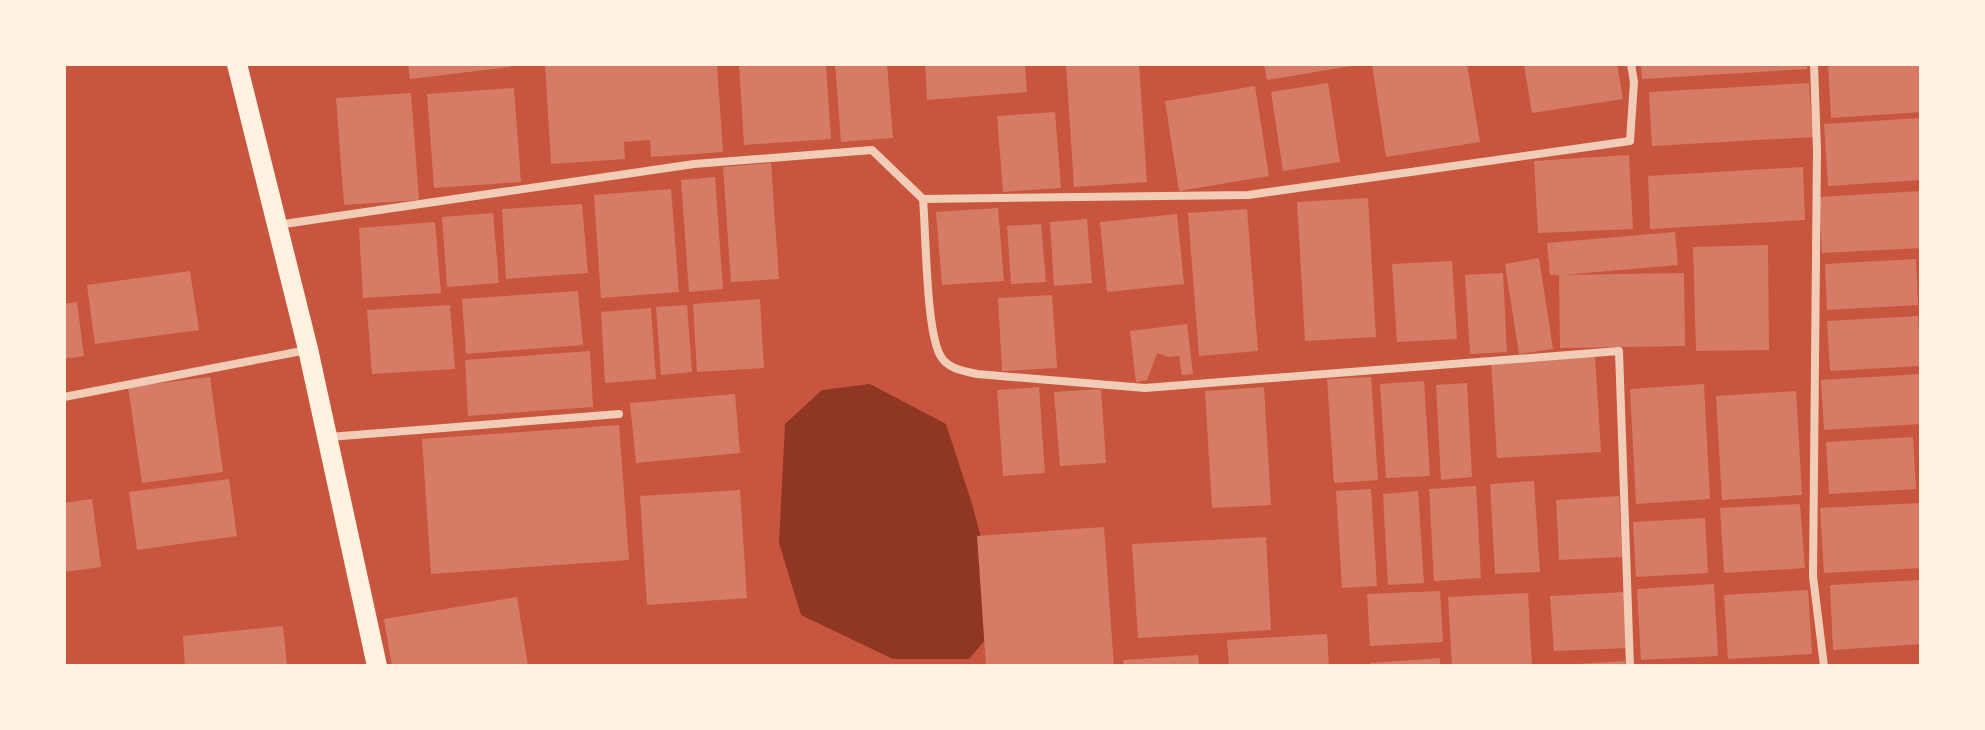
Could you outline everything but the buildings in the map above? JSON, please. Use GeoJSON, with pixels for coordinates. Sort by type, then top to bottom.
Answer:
{"type":"FeatureCollection","features":[{"type":"Feature","properties":{"kind":"main road"},"geometry":{"type":"LineString","coordinates":[[237,64],[308,349],[377,666]]}},
{"type":"Feature","properties":{"kind":"street"},"geometry":{"type":"LineString","coordinates":[[923,199],[1248,195],[1630,141],[1634,82],[1631,64]]}},
{"type":"Feature","properties":{"kind":"street"},"geometry":{"type":"LineString","coordinates":[[1814,64],[1817,150],[1813,576],[1824,666]]}},
{"type":"Feature","properties":{"kind":"street"},"geometry":{"type":"LineString","coordinates":[[277,225],[694,164],[872,150],[923,199],[932,327],[940,356],[955,369],[1145,388],[1619,351],[1630,666]]}},
{"type":"Feature","properties":{"kind":"street"},"geometry":{"type":"LineString","coordinates":[[64,397],[308,349]]}},
{"type":"Feature","properties":{"kind":"street"},"geometry":{"type":"LineString","coordinates":[[328,437],[619,414]]}},
{"type":"Feature","properties":{"kind":"shaded area"},"geometry":{"type":"Polygon","coordinates":[[[870,384],[946,424],[972,504],[1003,619],[969,659],[893,659],[801,615],[779,543],[785,424],[822,390],[870,384]]]}}]}
